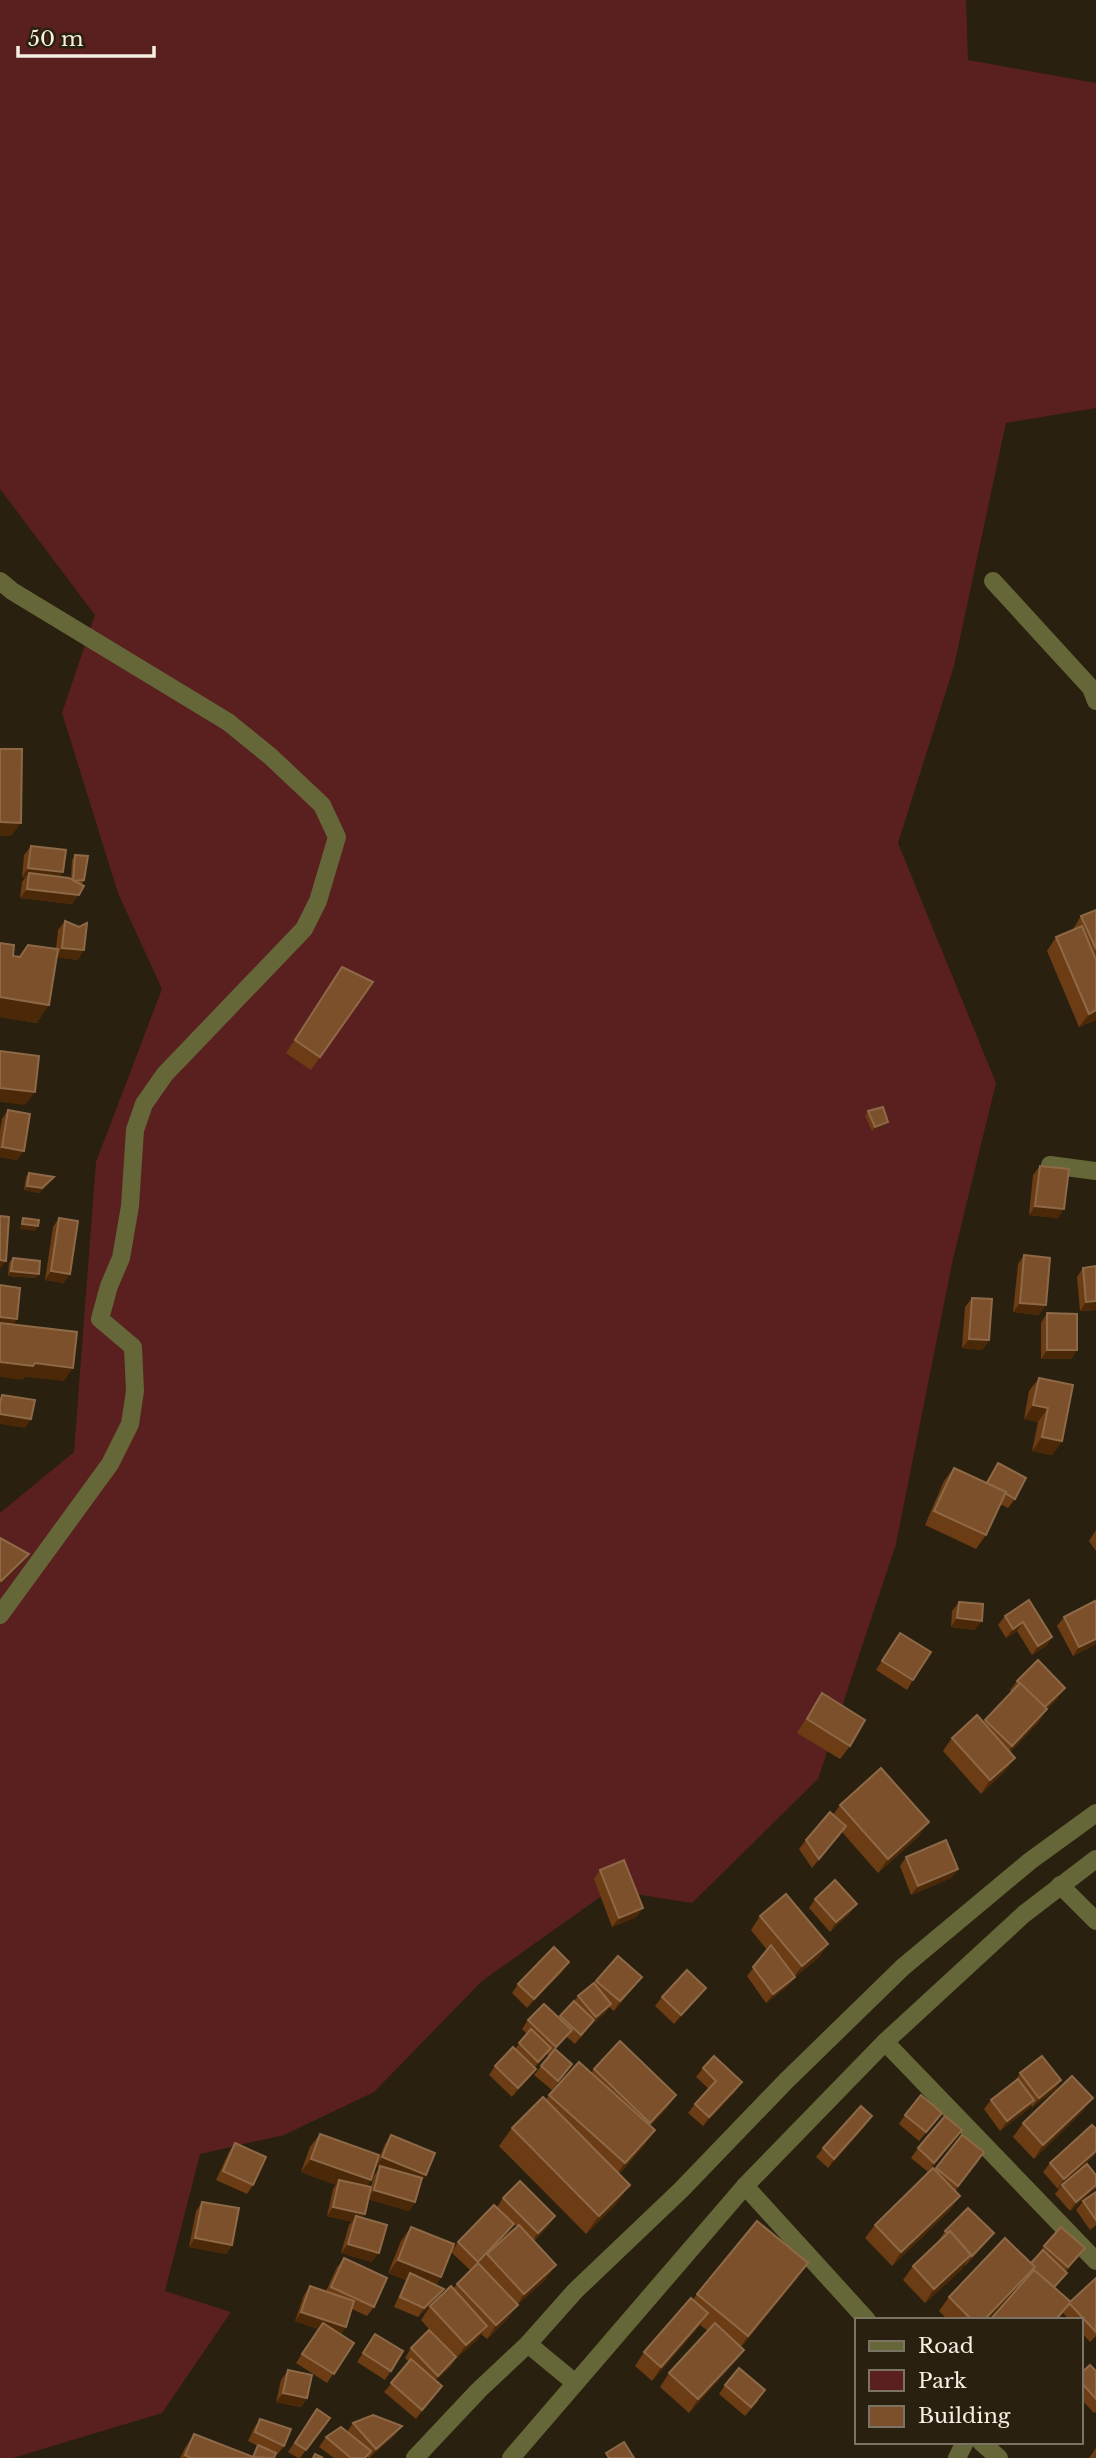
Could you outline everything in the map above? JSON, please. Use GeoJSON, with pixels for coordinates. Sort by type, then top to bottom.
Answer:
{"type":"FeatureCollection","features":[{"type":"Feature","properties":{"kind":"street"},"geometry":{"type":"LineString","coordinates":[[0,581],[12,591],[228,722],[322,805],[337,837],[318,901],[304,929],[165,1074],[144,1104],[135,1130],[130,1206],[121,1258],[109,1286],[100,1319],[133,1347],[135,1391],[130,1424],[110,1464],[0,1615]]}},
{"type":"Feature","properties":{"kind":"street"},"geometry":{"type":"LineString","coordinates":[[993,581],[1091,688],[1096,701]]}},
{"type":"Feature","properties":{"kind":"street"},"geometry":{"type":"LineString","coordinates":[[1050,1166],[1096,1171]]}},
{"type":"Feature","properties":{"kind":"street"},"geometry":{"type":"LineString","coordinates":[[415,2458],[480,2389],[528,2344],[575,2291],[681,2190],[902,1967],[1030,1861],[1096,1813]]}},
{"type":"Feature","properties":{"kind":"street"},"geometry":{"type":"LineString","coordinates":[[511,2458],[745,2186],[885,2042],[1024,1914],[1096,1859]]}},
{"type":"Feature","properties":{"kind":"street"},"geometry":{"type":"LineString","coordinates":[[1060,1885],[1096,1921]]}},
{"type":"Feature","properties":{"kind":"street"},"geometry":{"type":"LineString","coordinates":[[885,2042],[1096,2261]]}},
{"type":"Feature","properties":{"kind":"street"},"geometry":{"type":"LineString","coordinates":[[745,2186],[865,2318]]}},
{"type":"Feature","properties":{"kind":"street"},"geometry":{"type":"LineString","coordinates":[[528,2344],[574,2382]]}},
{"type":"Feature","properties":{"kind":"street"},"geometry":{"type":"LineString","coordinates":[[983,2444],[999,2458]]}},
{"type":"Feature","properties":{"kind":"green space"},"geometry":{"type":"Polygon","coordinates":[[[0,0],[966,0],[968,60],[1096,83],[1096,408],[1006,423],[954,666],[898,843],[996,1083],[953,1259],[896,1544],[818,1779],[692,1903],[610,1890],[482,1981],[374,2092],[284,2135],[200,2154],[165,2291],[231,2312],[162,2413],[13,2458],[0,2458],[0,1513],[74,1452],[96,1162],[162,989],[118,893],[62,713],[95,615],[0,489],[0,0]]]}},
{"type":"Feature","properties":{"kind":"building"},"geometry":{"type":"Polygon","coordinates":[[[0,749],[22,749],[21,823],[0,822],[0,749]]]}},
{"type":"Feature","properties":{"kind":"building"},"geometry":{"type":"Polygon","coordinates":[[[31,846],[66,850],[63,872],[28,868],[31,846]]]}},
{"type":"Feature","properties":{"kind":"building"},"geometry":{"type":"Polygon","coordinates":[[[75,855],[88,856],[84,880],[73,881],[75,855]]]}},
{"type":"Feature","properties":{"kind":"building"},"geometry":{"type":"Polygon","coordinates":[[[29,873],[69,878],[84,886],[79,895],[27,889],[29,873]]]}},
{"type":"Feature","properties":{"kind":"building"},"geometry":{"type":"Polygon","coordinates":[[[1096,910],[1096,949],[1081,916],[1096,910]]]}},
{"type":"Feature","properties":{"kind":"building"},"geometry":{"type":"Polygon","coordinates":[[[65,921],[79,927],[87,923],[84,950],[62,948],[65,921]]]}},
{"type":"Feature","properties":{"kind":"building"},"geometry":{"type":"Polygon","coordinates":[[[1082,926],[1096,960],[1096,1010],[1089,1014],[1056,937],[1082,926]]]}},
{"type":"Feature","properties":{"kind":"building"},"geometry":{"type":"Polygon","coordinates":[[[0,943],[14,945],[13,956],[20,957],[28,945],[58,949],[49,1005],[0,997],[0,943]]]}},
{"type":"Feature","properties":{"kind":"building"},"geometry":{"type":"Polygon","coordinates":[[[342,967],[373,982],[320,1057],[295,1040],[342,967]]]}},
{"type":"Feature","properties":{"kind":"building"},"geometry":{"type":"Polygon","coordinates":[[[0,1051],[39,1056],[35,1092],[0,1088],[0,1051]]]}},
{"type":"Feature","properties":{"kind":"building"},"geometry":{"type":"Polygon","coordinates":[[[883,1107],[888,1122],[875,1127],[868,1111],[883,1107]]]}},
{"type":"Feature","properties":{"kind":"building"},"geometry":{"type":"Polygon","coordinates":[[[8,1110],[30,1114],[24,1151],[2,1147],[8,1110]]]}},
{"type":"Feature","properties":{"kind":"building"},"geometry":{"type":"Polygon","coordinates":[[[1040,1166],[1069,1169],[1064,1209],[1035,1206],[1040,1166]]]}},
{"type":"Feature","properties":{"kind":"building"},"geometry":{"type":"Polygon","coordinates":[[[29,1173],[54,1177],[42,1188],[27,1186],[29,1173]]]}},
{"type":"Feature","properties":{"kind":"building"},"geometry":{"type":"Polygon","coordinates":[[[0,1216],[9,1217],[6,1261],[0,1260],[0,1216]]]}},
{"type":"Feature","properties":{"kind":"building"},"geometry":{"type":"Polygon","coordinates":[[[23,1218],[39,1220],[38,1226],[22,1224],[23,1218]]]}},
{"type":"Feature","properties":{"kind":"building"},"geometry":{"type":"Polygon","coordinates":[[[59,1218],[78,1221],[70,1274],[51,1271],[59,1218]]]}},
{"type":"Feature","properties":{"kind":"building"},"geometry":{"type":"Polygon","coordinates":[[[1024,1255],[1050,1258],[1046,1305],[1020,1303],[1024,1255]]]}},
{"type":"Feature","properties":{"kind":"building"},"geometry":{"type":"Polygon","coordinates":[[[13,1258],[40,1261],[39,1274],[11,1271],[13,1258]]]}},
{"type":"Feature","properties":{"kind":"building"},"geometry":{"type":"Polygon","coordinates":[[[1096,1266],[1096,1301],[1086,1302],[1083,1268],[1096,1266]]]}},
{"type":"Feature","properties":{"kind":"building"},"geometry":{"type":"Polygon","coordinates":[[[0,1285],[20,1288],[17,1319],[0,1317],[0,1285]]]}},
{"type":"Feature","properties":{"kind":"building"},"geometry":{"type":"Polygon","coordinates":[[[972,1298],[992,1299],[989,1340],[969,1339],[972,1298]]]}},
{"type":"Feature","properties":{"kind":"building"},"geometry":{"type":"Polygon","coordinates":[[[1047,1313],[1077,1314],[1077,1350],[1047,1350],[1047,1313]]]}},
{"type":"Feature","properties":{"kind":"building"},"geometry":{"type":"Polygon","coordinates":[[[0,1323],[77,1332],[73,1368],[0,1362],[0,1323]]]}},
{"type":"Feature","properties":{"kind":"building"},"geometry":{"type":"Polygon","coordinates":[[[1039,1378],[1073,1385],[1062,1441],[1042,1437],[1048,1408],[1033,1405],[1039,1378]]]}},
{"type":"Feature","properties":{"kind":"building"},"geometry":{"type":"Polygon","coordinates":[[[2,1395],[35,1400],[31,1419],[0,1414],[2,1395]]]}},
{"type":"Feature","properties":{"kind":"building"},"geometry":{"type":"Polygon","coordinates":[[[998,1463],[1026,1478],[1015,1499],[987,1483],[998,1463]]]}},
{"type":"Feature","properties":{"kind":"building"},"geometry":{"type":"Polygon","coordinates":[[[954,1468],[1006,1492],[986,1535],[934,1511],[954,1468]]]}},
{"type":"Feature","properties":{"kind":"building"},"geometry":{"type":"Polygon","coordinates":[[[0,1538],[29,1554],[1,1581],[0,1580],[0,1538]]]}},
{"type":"Feature","properties":{"kind":"building"},"geometry":{"type":"Polygon","coordinates":[[[1029,1600],[1052,1637],[1038,1646],[1023,1622],[1013,1629],[1005,1616],[1029,1600]]]}},
{"type":"Feature","properties":{"kind":"building"},"geometry":{"type":"Polygon","coordinates":[[[1095,1601],[1096,1639],[1079,1647],[1064,1617],[1095,1601]]]}},
{"type":"Feature","properties":{"kind":"building"},"geometry":{"type":"Polygon","coordinates":[[[959,1602],[983,1604],[982,1621],[957,1618],[959,1602]]]}},
{"type":"Feature","properties":{"kind":"building"},"geometry":{"type":"Polygon","coordinates":[[[900,1633],[931,1652],[913,1680],[882,1661],[900,1633]]]}},
{"type":"Feature","properties":{"kind":"building"},"geometry":{"type":"Polygon","coordinates":[[[1038,1660],[1065,1688],[1045,1707],[1017,1681],[1038,1660]]]}},
{"type":"Feature","properties":{"kind":"building"},"geometry":{"type":"Polygon","coordinates":[[[1020,1683],[1047,1709],[1012,1746],[985,1720],[1020,1683]]]}},
{"type":"Feature","properties":{"kind":"building"},"geometry":{"type":"Polygon","coordinates":[[[822,1693],[865,1720],[850,1746],[807,1719],[822,1693]]]}},
{"type":"Feature","properties":{"kind":"building"},"geometry":{"type":"Polygon","coordinates":[[[977,1715],[1015,1758],[990,1780],[952,1738],[977,1715]]]}},
{"type":"Feature","properties":{"kind":"building"},"geometry":{"type":"Polygon","coordinates":[[[881,1768],[929,1822],[888,1859],[840,1805],[881,1768]]]}},
{"type":"Feature","properties":{"kind":"building"},"geometry":{"type":"Polygon","coordinates":[[[830,1812],[846,1826],[819,1859],[806,1840],[830,1812]]]}},
{"type":"Feature","properties":{"kind":"building"},"geometry":{"type":"Polygon","coordinates":[[[946,1840],[958,1869],[918,1886],[906,1857],[946,1840]]]}},
{"type":"Feature","properties":{"kind":"building"},"geometry":{"type":"Polygon","coordinates":[[[624,1860],[643,1908],[619,1918],[600,1870],[624,1860]]]}},
{"type":"Feature","properties":{"kind":"building"},"geometry":{"type":"Polygon","coordinates":[[[835,1880],[857,1904],[836,1922],[815,1899],[835,1880]]]}},
{"type":"Feature","properties":{"kind":"building"},"geometry":{"type":"Polygon","coordinates":[[[786,1894],[828,1944],[802,1966],[760,1916],[786,1894]]]}},
{"type":"Feature","properties":{"kind":"building"},"geometry":{"type":"Polygon","coordinates":[[[771,1945],[795,1977],[773,1994],[753,1967],[771,1945]]]}},
{"type":"Feature","properties":{"kind":"building"},"geometry":{"type":"Polygon","coordinates":[[[554,1947],[569,1962],[534,1999],[518,1984],[554,1947]]]}},
{"type":"Feature","properties":{"kind":"building"},"geometry":{"type":"Polygon","coordinates":[[[618,1956],[642,1977],[620,2001],[596,1981],[618,1956]]]}},
{"type":"Feature","properties":{"kind":"building"},"geometry":{"type":"Polygon","coordinates":[[[687,1970],[706,1988],[681,2015],[662,1997],[687,1970]]]}},
{"type":"Feature","properties":{"kind":"building"},"geometry":{"type":"Polygon","coordinates":[[[594,1983],[611,2004],[596,2017],[578,1996],[594,1983]]]}},
{"type":"Feature","properties":{"kind":"building"},"geometry":{"type":"Polygon","coordinates":[[[574,2001],[594,2020],[581,2035],[560,2016],[574,2001]]]}},
{"type":"Feature","properties":{"kind":"building"},"geometry":{"type":"Polygon","coordinates":[[[544,2004],[572,2030],[556,2047],[528,2020],[544,2004]]]}},
{"type":"Feature","properties":{"kind":"building"},"geometry":{"type":"Polygon","coordinates":[[[531,2029],[551,2048],[538,2062],[519,2043],[531,2029]]]}},
{"type":"Feature","properties":{"kind":"building"},"geometry":{"type":"Polygon","coordinates":[[[620,2041],[676,2095],[650,2123],[594,2069],[620,2041]]]}},
{"type":"Feature","properties":{"kind":"building"},"geometry":{"type":"Polygon","coordinates":[[[513,2047],[536,2069],[518,2088],[495,2066],[513,2047]]]}},
{"type":"Feature","properties":{"kind":"building"},"geometry":{"type":"Polygon","coordinates":[[[555,2049],[572,2064],[558,2081],[541,2066],[555,2049]]]}},
{"type":"Feature","properties":{"kind":"building"},"geometry":{"type":"Polygon","coordinates":[[[714,2056],[742,2082],[709,2117],[695,2104],[716,2081],[703,2068],[714,2056]]]}},
{"type":"Feature","properties":{"kind":"building"},"geometry":{"type":"Polygon","coordinates":[[[1042,2056],[1061,2080],[1039,2098],[1020,2073],[1042,2056]]]}},
{"type":"Feature","properties":{"kind":"building"},"geometry":{"type":"Polygon","coordinates":[[[579,2062],[655,2130],[625,2163],[549,2095],[579,2062]]]}},
{"type":"Feature","properties":{"kind":"building"},"geometry":{"type":"Polygon","coordinates":[[[1072,2076],[1093,2098],[1043,2145],[1023,2123],[1072,2076]]]}},
{"type":"Feature","properties":{"kind":"building"},"geometry":{"type":"Polygon","coordinates":[[[1018,2079],[1034,2100],[1007,2121],[991,2100],[1018,2079]]]}},
{"type":"Feature","properties":{"kind":"building"},"geometry":{"type":"Polygon","coordinates":[[[921,2095],[942,2113],[926,2132],[905,2115],[921,2095]]]}},
{"type":"Feature","properties":{"kind":"building"},"geometry":{"type":"Polygon","coordinates":[[[543,2097],[630,2185],[599,2216],[512,2128],[543,2097]]]}},
{"type":"Feature","properties":{"kind":"building"},"geometry":{"type":"Polygon","coordinates":[[[861,2106],[872,2116],[834,2159],[823,2148],[861,2106]]]}},
{"type":"Feature","properties":{"kind":"building"},"geometry":{"type":"Polygon","coordinates":[[[945,2116],[962,2130],[934,2163],[918,2148],[945,2116]]]}},
{"type":"Feature","properties":{"kind":"building"},"geometry":{"type":"Polygon","coordinates":[[[1092,2125],[1096,2129],[1096,2151],[1064,2179],[1050,2163],[1092,2125]]]}},
{"type":"Feature","properties":{"kind":"building"},"geometry":{"type":"Polygon","coordinates":[[[320,2134],[379,2155],[371,2180],[311,2159],[320,2134]]]}},
{"type":"Feature","properties":{"kind":"building"},"geometry":{"type":"Polygon","coordinates":[[[391,2135],[435,2153],[426,2175],[382,2157],[391,2135]]]}},
{"type":"Feature","properties":{"kind":"building"},"geometry":{"type":"Polygon","coordinates":[[[962,2135],[984,2152],[958,2186],[936,2168],[962,2135]]]}},
{"type":"Feature","properties":{"kind":"building"},"geometry":{"type":"Polygon","coordinates":[[[235,2143],[266,2157],[253,2185],[223,2171],[235,2143]]]}},
{"type":"Feature","properties":{"kind":"building"},"geometry":{"type":"Polygon","coordinates":[[[1087,2164],[1096,2175],[1096,2185],[1076,2202],[1062,2185],[1087,2164]]]}},
{"type":"Feature","properties":{"kind":"building"},"geometry":{"type":"Polygon","coordinates":[[[380,2166],[422,2178],[415,2202],[374,2190],[380,2166]]]}},
{"type":"Feature","properties":{"kind":"building"},"geometry":{"type":"Polygon","coordinates":[[[933,2168],[960,2196],[901,2252],[875,2225],[933,2168]]]}},
{"type":"Feature","properties":{"kind":"building"},"geometry":{"type":"Polygon","coordinates":[[[339,2180],[371,2187],[365,2214],[333,2207],[339,2180]]]}},
{"type":"Feature","properties":{"kind":"building"},"geometry":{"type":"Polygon","coordinates":[[[520,2181],[555,2216],[538,2233],[503,2198],[520,2181]]]}},
{"type":"Feature","properties":{"kind":"building"},"geometry":{"type":"Polygon","coordinates":[[[1096,2192],[1096,2220],[1083,2201],[1096,2192]]]}},
{"type":"Feature","properties":{"kind":"building"},"geometry":{"type":"Polygon","coordinates":[[[202,2202],[239,2208],[232,2245],[195,2238],[202,2202]]]}},
{"type":"Feature","properties":{"kind":"building"},"geometry":{"type":"Polygon","coordinates":[[[494,2205],[514,2224],[478,2262],[458,2242],[494,2205]]]}},
{"type":"Feature","properties":{"kind":"building"},"geometry":{"type":"Polygon","coordinates":[[[968,2208],[994,2233],[972,2256],[950,2231],[945,2231],[968,2208]]]}},
{"type":"Feature","properties":{"kind":"building"},"geometry":{"type":"Polygon","coordinates":[[[356,2216],[387,2225],[379,2253],[348,2244],[356,2216]]]}},
{"type":"Feature","properties":{"kind":"building"},"geometry":{"type":"Polygon","coordinates":[[[757,2221],[808,2263],[748,2336],[697,2294],[757,2221]]]}},
{"type":"Feature","properties":{"kind":"building"},"geometry":{"type":"Polygon","coordinates":[[[519,2225],[556,2265],[524,2294],[487,2254],[519,2225]]]}},
{"type":"Feature","properties":{"kind":"building"},"geometry":{"type":"Polygon","coordinates":[[[411,2227],[454,2244],[441,2277],[398,2260],[411,2227]]]}},
{"type":"Feature","properties":{"kind":"building"},"geometry":{"type":"Polygon","coordinates":[[[1061,2227],[1085,2248],[1068,2267],[1044,2246],[1061,2227]]]}},
{"type":"Feature","properties":{"kind":"building"},"geometry":{"type":"Polygon","coordinates":[[[950,2231],[971,2255],[934,2289],[913,2266],[950,2231]]]}},
{"type":"Feature","properties":{"kind":"building"},"geometry":{"type":"Polygon","coordinates":[[[1005,2238],[1035,2267],[986,2318],[970,2318],[949,2297],[1005,2238]]]}},
{"type":"Feature","properties":{"kind":"building"},"geometry":{"type":"Polygon","coordinates":[[[1043,2250],[1067,2273],[1054,2287],[1033,2269],[1035,2267],[1031,2263],[1043,2250]]]}},
{"type":"Feature","properties":{"kind":"building"},"geometry":{"type":"Polygon","coordinates":[[[344,2258],[387,2278],[374,2307],[331,2287],[344,2258]]]}},
{"type":"Feature","properties":{"kind":"building"},"geometry":{"type":"Polygon","coordinates":[[[478,2263],[518,2305],[496,2325],[457,2284],[478,2263]]]}},
{"type":"Feature","properties":{"kind":"building"},"geometry":{"type":"Polygon","coordinates":[[[1034,2270],[1071,2302],[1057,2318],[992,2318],[1034,2270]]]}},
{"type":"Feature","properties":{"kind":"building"},"geometry":{"type":"Polygon","coordinates":[[[410,2273],[444,2289],[424,2308],[400,2297],[410,2273]]]}},
{"type":"Feature","properties":{"kind":"building"},"geometry":{"type":"Polygon","coordinates":[[[1096,2278],[1096,2332],[1069,2303],[1096,2278]]]}},
{"type":"Feature","properties":{"kind":"building"},"geometry":{"type":"Polygon","coordinates":[[[310,2286],[354,2301],[346,2327],[301,2312],[310,2286]]]}},
{"type":"Feature","properties":{"kind":"building"},"geometry":{"type":"Polygon","coordinates":[[[451,2286],[487,2326],[466,2345],[430,2306],[451,2286]]]}},
{"type":"Feature","properties":{"kind":"building"},"geometry":{"type":"Polygon","coordinates":[[[691,2298],[708,2313],[661,2367],[644,2352],[691,2298]]]}},
{"type":"Feature","properties":{"kind":"building"},"geometry":{"type":"Polygon","coordinates":[[[323,2323],[354,2343],[334,2374],[302,2354],[323,2323]]]}},
{"type":"Feature","properties":{"kind":"building"},"geometry":{"type":"Polygon","coordinates":[[[715,2323],[744,2350],[698,2399],[669,2373],[715,2323]]]}},
{"type":"Feature","properties":{"kind":"building"},"geometry":{"type":"Polygon","coordinates":[[[429,2330],[456,2357],[438,2376],[411,2348],[429,2330]]]}},
{"type":"Feature","properties":{"kind":"building"},"geometry":{"type":"Polygon","coordinates":[[[375,2334],[403,2351],[391,2371],[363,2353],[375,2334]]]}},
{"type":"Feature","properties":{"kind":"building"},"geometry":{"type":"Polygon","coordinates":[[[411,2359],[442,2386],[422,2410],[391,2383],[411,2359]]]}},
{"type":"Feature","properties":{"kind":"building"},"geometry":{"type":"Polygon","coordinates":[[[1090,2365],[1096,2371],[1096,2399],[1082,2383],[1082,2372],[1090,2365]]]}},
{"type":"Feature","properties":{"kind":"building"},"geometry":{"type":"Polygon","coordinates":[[[739,2368],[765,2390],[751,2407],[725,2385],[739,2368]]]}},
{"type":"Feature","properties":{"kind":"building"},"geometry":{"type":"Polygon","coordinates":[[[288,2370],[312,2375],[307,2398],[283,2393],[288,2370]]]}},
{"type":"Feature","properties":{"kind":"building"},"geometry":{"type":"Polygon","coordinates":[[[317,2409],[330,2418],[306,2450],[295,2443],[317,2409]]]}},
{"type":"Feature","properties":{"kind":"building"},"geometry":{"type":"Polygon","coordinates":[[[373,2415],[402,2426],[376,2449],[353,2423],[373,2415]]]}},
{"type":"Feature","properties":{"kind":"building"},"geometry":{"type":"Polygon","coordinates":[[[260,2419],[291,2429],[284,2446],[255,2432],[260,2419]]]}},
{"type":"Feature","properties":{"kind":"building"},"geometry":{"type":"Polygon","coordinates":[[[341,2427],[371,2451],[365,2458],[351,2458],[326,2437],[341,2427]]]}},
{"type":"Feature","properties":{"kind":"building"},"geometry":{"type":"Polygon","coordinates":[[[194,2434],[256,2458],[191,2458],[185,2455],[194,2434]]]}},
{"type":"Feature","properties":{"kind":"building"},"geometry":{"type":"Polygon","coordinates":[[[624,2442],[634,2458],[609,2458],[606,2453],[624,2442]]]}},
{"type":"Feature","properties":{"kind":"building"},"geometry":{"type":"Polygon","coordinates":[[[258,2445],[276,2453],[274,2458],[253,2457],[258,2445]]]}}]}
